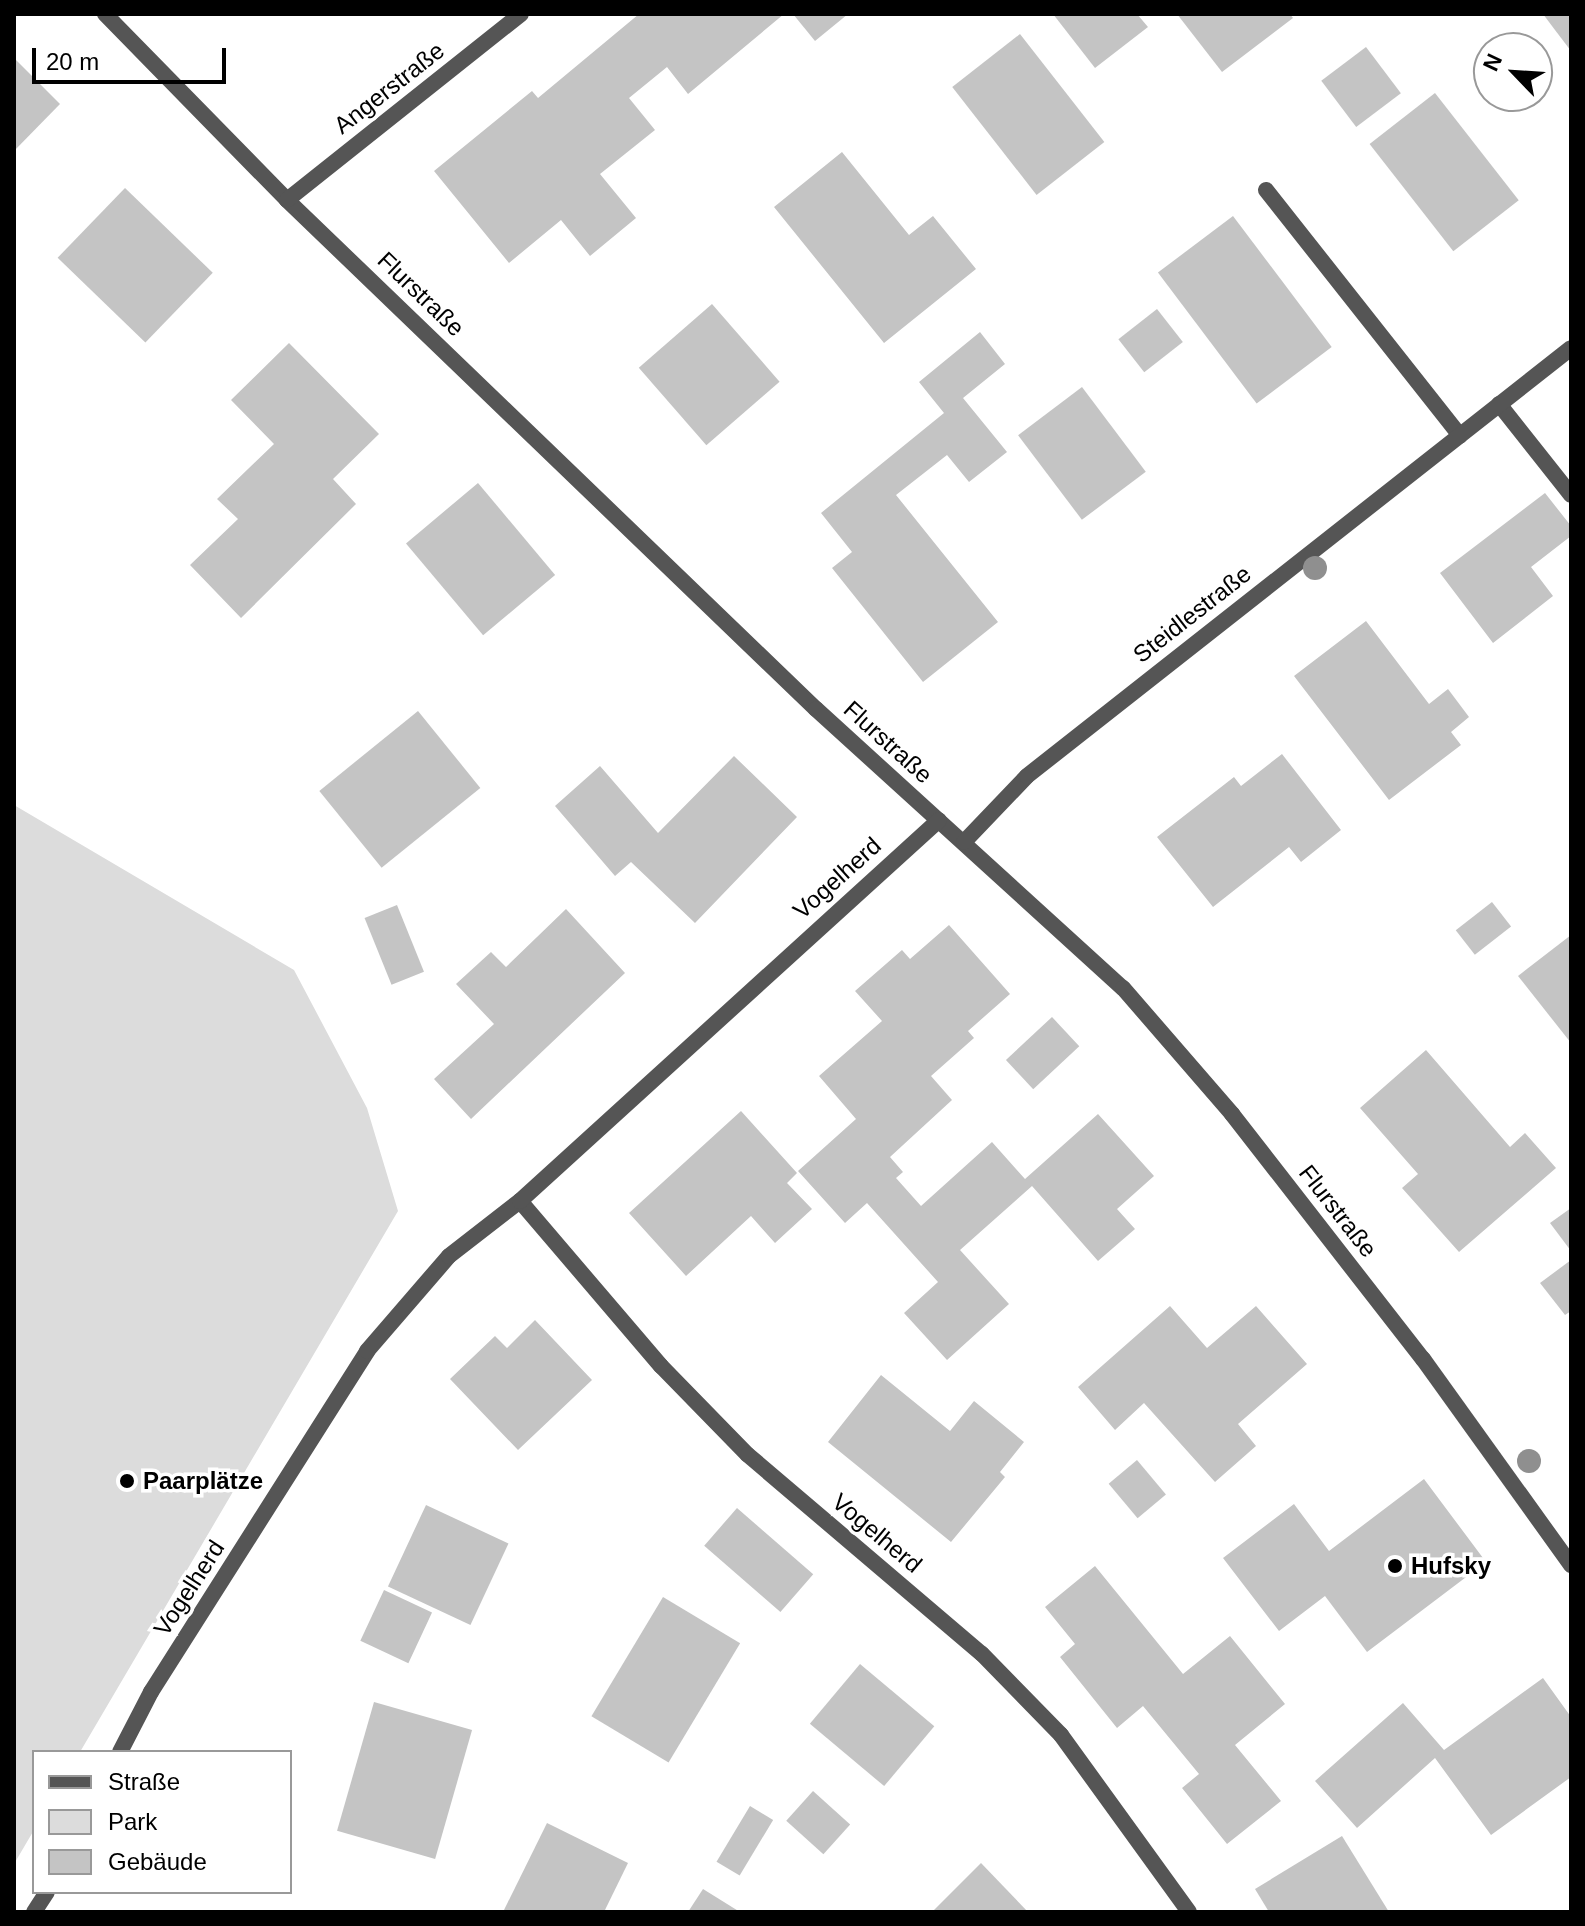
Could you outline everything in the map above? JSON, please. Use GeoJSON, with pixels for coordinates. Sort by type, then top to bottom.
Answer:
{"type":"FeatureCollection","features":[{"type":"Feature","properties":{"kind":"street","name":"Flurstraße"},"geometry":{"type":"LineString","coordinates":[[105,14],[287,200],[939,820],[1123,988],[1232,1114],[1423,1359],[1571,1565]]}},
{"type":"Feature","properties":{"kind":"street","name":"Angerstraße"},"geometry":{"type":"LineString","coordinates":[[287,200],[521,14]]}},
{"type":"Feature","properties":{"kind":"street"},"geometry":{"type":"LineString","coordinates":[[1266,190],[1460,436]]}},
{"type":"Feature","properties":{"kind":"street","name":"Steidlestraße"},"geometry":{"type":"LineString","coordinates":[[964,842],[1027,776],[1571,348]]}},
{"type":"Feature","properties":{"kind":"street"},"geometry":{"type":"LineString","coordinates":[[1499,404],[1571,495]]}},
{"type":"Feature","properties":{"kind":"street","name":"Vogelherd"},"geometry":{"type":"LineString","coordinates":[[121,1750],[151,1692],[367,1351],[449,1256],[520,1201],[939,820]]}},
{"type":"Feature","properties":{"kind":"street","name":"Vogelherd"},"geometry":{"type":"LineString","coordinates":[[520,1201],[661,1366],[748,1455],[982,1654],[1061,1735],[1189,1912]]}},
{"type":"Feature","properties":{"kind":"street"},"geometry":{"type":"LineString","coordinates":[[34,1912],[46,1894]]}},
{"type":"Feature","properties":{"kind":"green space","name":"Paarplätze"},"geometry":{"type":"Polygon","coordinates":[[[14,805],[294,970],[367,1108],[398,1211],[81,1750],[32,1750],[32,1833],[14,1864],[14,805]]]}},
{"type":"Feature","properties":{"kind":"building"},"geometry":{"type":"Polygon","coordinates":[[[639,14],[784,14],[688,94],[667,67],[629,98],[655,130],[600,174],[636,218],[590,256],[561,220],[509,263],[434,171],[532,91],[538,98],[639,14]]]}},
{"type":"Feature","properties":{"kind":"building"},"geometry":{"type":"Polygon","coordinates":[[[793,14],[848,14],[815,41],[793,14]]]}},
{"type":"Feature","properties":{"kind":"building"},"geometry":{"type":"Polygon","coordinates":[[[1053,14],[1137,14],[1148,27],[1095,68],[1053,14]]]}},
{"type":"Feature","properties":{"kind":"building"},"geometry":{"type":"Polygon","coordinates":[[[1177,14],[1290,14],[1293,18],[1222,72],[1177,14]]]}},
{"type":"Feature","properties":{"kind":"building"},"geometry":{"type":"Polygon","coordinates":[[[1543,14],[1571,14],[1571,51],[1555,30],[1543,14]]]}},
{"type":"Feature","properties":{"kind":"building"},"geometry":{"type":"Polygon","coordinates":[[[1020,34],[1104,142],[1037,195],[952,87],[1020,34]]]}},
{"type":"Feature","properties":{"kind":"building"},"geometry":{"type":"Polygon","coordinates":[[[1366,47],[1401,93],[1356,127],[1321,81],[1366,47]]]}},
{"type":"Feature","properties":{"kind":"building"},"geometry":{"type":"Polygon","coordinates":[[[14,58],[60,104],[14,151],[14,58]]]}},
{"type":"Feature","properties":{"kind":"building"},"geometry":{"type":"Polygon","coordinates":[[[1435,93],[1519,200],[1453,251],[1370,144],[1435,93]]]}},
{"type":"Feature","properties":{"kind":"building"},"geometry":{"type":"Polygon","coordinates":[[[842,152],[909,235],[933,216],[976,269],[884,343],[774,207],[842,152]]]}},
{"type":"Feature","properties":{"kind":"building"},"geometry":{"type":"Polygon","coordinates":[[[125,188],[213,273],[145,343],[58,258],[125,188]]]}},
{"type":"Feature","properties":{"kind":"building"},"geometry":{"type":"Polygon","coordinates":[[[1233,216],[1332,347],[1257,404],[1158,273],[1233,216]]]}},
{"type":"Feature","properties":{"kind":"building"},"geometry":{"type":"Polygon","coordinates":[[[712,304],[780,382],[706,445],[639,368],[712,304]]]}},
{"type":"Feature","properties":{"kind":"building"},"geometry":{"type":"Polygon","coordinates":[[[1157,309],[1183,342],[1144,372],[1118,339],[1157,309]]]}},
{"type":"Feature","properties":{"kind":"building"},"geometry":{"type":"Polygon","coordinates":[[[980,332],[1005,364],[963,398],[1007,452],[969,482],[947,455],[896,495],[998,622],[923,682],[832,568],[852,552],[821,513],[944,413],[919,382],[980,332]]]}},
{"type":"Feature","properties":{"kind":"building"},"geometry":{"type":"Polygon","coordinates":[[[289,343],[379,434],[333,479],[356,504],[241,618],[190,565],[238,519],[217,499],[274,444],[231,400],[289,343]]]}},
{"type":"Feature","properties":{"kind":"building"},"geometry":{"type":"Polygon","coordinates":[[[1082,387],[1146,472],[1082,520],[1018,435],[1082,387]]]}},
{"type":"Feature","properties":{"kind":"building"},"geometry":{"type":"Polygon","coordinates":[[[478,483],[555,575],[483,635],[406,543],[478,483]]]}},
{"type":"Feature","properties":{"kind":"building"},"geometry":{"type":"Polygon","coordinates":[[[1545,493],[1571,526],[1571,536],[1531,567],[1553,596],[1493,643],[1440,573],[1545,493]]]}},
{"type":"Feature","properties":{"kind":"building"},"geometry":{"type":"Polygon","coordinates":[[[1366,621],[1429,704],[1448,689],[1469,717],[1451,732],[1461,745],[1389,800],[1294,676],[1366,621]]]}},
{"type":"Feature","properties":{"kind":"building"},"geometry":{"type":"Polygon","coordinates":[[[418,711],[480,788],[382,868],[319,791],[418,711]]]}},
{"type":"Feature","properties":{"kind":"building"},"geometry":{"type":"Polygon","coordinates":[[[1282,754],[1341,830],[1301,862],[1289,847],[1213,907],[1157,837],[1234,777],[1241,786],[1282,754]]]}},
{"type":"Feature","properties":{"kind":"building"},"geometry":{"type":"Polygon","coordinates":[[[734,756],[797,817],[695,923],[631,862],[615,876],[555,806],[600,766],[658,833],[734,756]]]}},
{"type":"Feature","properties":{"kind":"building"},"geometry":{"type":"Polygon","coordinates":[[[1492,902],[1511,926],[1475,955],[1456,930],[1492,902]]]}},
{"type":"Feature","properties":{"kind":"building"},"geometry":{"type":"Polygon","coordinates":[[[397,905],[424,972],[392,985],[365,918],[397,905]]]}},
{"type":"Feature","properties":{"kind":"building"},"geometry":{"type":"Polygon","coordinates":[[[566,909],[625,973],[471,1119],[434,1079],[494,1024],[456,984],[491,952],[506,967],[566,909]]]}},
{"type":"Feature","properties":{"kind":"building"},"geometry":{"type":"Polygon","coordinates":[[[949,925],[1010,994],[968,1031],[974,1038],[931,1076],[952,1100],[890,1157],[903,1172],[896,1178],[921,1206],[992,1142],[1025,1179],[1098,1114],[1154,1176],[1117,1209],[1135,1229],[1098,1261],[1032,1186],[960,1250],[1009,1304],[947,1360],[904,1313],[938,1282],[867,1203],[845,1223],[798,1171],[856,1119],[819,1076],[882,1021],[855,991],[902,950],[910,959],[949,925]]]}},
{"type":"Feature","properties":{"kind":"building"},"geometry":{"type":"Polygon","coordinates":[[[1571,935],[1571,1043],[1518,976],[1571,935]]]}},
{"type":"Feature","properties":{"kind":"building"},"geometry":{"type":"Polygon","coordinates":[[[1052,1017],[1079,1046],[1033,1089],[1006,1060],[1052,1017]]]}},
{"type":"Feature","properties":{"kind":"building"},"geometry":{"type":"Polygon","coordinates":[[[1426,1050],[1510,1147],[1525,1133],[1556,1168],[1459,1252],[1402,1188],[1418,1174],[1360,1108],[1426,1050]]]}},
{"type":"Feature","properties":{"kind":"building"},"geometry":{"type":"Polygon","coordinates":[[[741,1111],[797,1173],[787,1183],[812,1209],[775,1243],[751,1216],[686,1276],[629,1213],[741,1111]]]}},
{"type":"Feature","properties":{"kind":"building"},"geometry":{"type":"Polygon","coordinates":[[[1571,1208],[1571,1251],[1550,1223],[1571,1208]]]}},
{"type":"Feature","properties":{"kind":"building"},"geometry":{"type":"Polygon","coordinates":[[[1571,1260],[1571,1311],[1565,1315],[1540,1283],[1571,1260]]]}},
{"type":"Feature","properties":{"kind":"building"},"geometry":{"type":"Polygon","coordinates":[[[1170,1306],[1207,1348],[1256,1306],[1307,1364],[1238,1424],[1256,1446],[1215,1482],[1144,1403],[1115,1430],[1078,1387],[1170,1306]]]}},
{"type":"Feature","properties":{"kind":"building"},"geometry":{"type":"Polygon","coordinates":[[[535,1320],[592,1380],[518,1450],[450,1379],[495,1336],[507,1348],[535,1320]]]}},
{"type":"Feature","properties":{"kind":"building"},"geometry":{"type":"Polygon","coordinates":[[[881,1375],[950,1431],[974,1401],[1024,1442],[1000,1472],[1005,1477],[951,1542],[828,1442],[881,1375]]]}},
{"type":"Feature","properties":{"kind":"building"},"geometry":{"type":"Polygon","coordinates":[[[1137,1460],[1166,1494],[1138,1518],[1109,1484],[1137,1460]]]}},
{"type":"Feature","properties":{"kind":"building","name":"Hufsky"},"geometry":{"type":"Polygon","coordinates":[[[1424,1479],[1486,1562],[1367,1652],[1325,1596],[1279,1631],[1223,1558],[1294,1504],[1329,1551],[1424,1479]]]}},
{"type":"Feature","properties":{"kind":"building"},"geometry":{"type":"Polygon","coordinates":[[[426,1505],[508,1543],[470,1625],[388,1587],[426,1505]]]}},
{"type":"Feature","properties":{"kind":"building"},"geometry":{"type":"Polygon","coordinates":[[[737,1508],[813,1574],[780,1612],[704,1546],[737,1508]]]}},
{"type":"Feature","properties":{"kind":"building"},"geometry":{"type":"Polygon","coordinates":[[[1095,1566],[1183,1674],[1230,1636],[1285,1704],[1235,1745],[1281,1801],[1227,1844],[1182,1788],[1199,1774],[1143,1706],[1117,1728],[1060,1657],[1075,1644],[1045,1607],[1095,1566]]]}},
{"type":"Feature","properties":{"kind":"building"},"geometry":{"type":"Polygon","coordinates":[[[384,1590],[432,1612],[408,1663],[360,1641],[384,1590]]]}},
{"type":"Feature","properties":{"kind":"building"},"geometry":{"type":"Polygon","coordinates":[[[663,1597],[740,1643],[669,1762],[591,1716],[663,1597]]]}},
{"type":"Feature","properties":{"kind":"building"},"geometry":{"type":"Polygon","coordinates":[[[860,1664],[934,1726],[884,1786],[810,1724],[860,1664]]]}},
{"type":"Feature","properties":{"kind":"building"},"geometry":{"type":"Polygon","coordinates":[[[1543,1678],[1571,1717],[1571,1777],[1491,1835],[1435,1758],[1357,1828],[1315,1781],[1403,1703],[1444,1750],[1543,1678]]]}},
{"type":"Feature","properties":{"kind":"building"},"geometry":{"type":"Polygon","coordinates":[[[374,1702],[472,1730],[435,1859],[337,1831],[374,1702]]]}},
{"type":"Feature","properties":{"kind":"building"},"geometry":{"type":"Polygon","coordinates":[[[813,1791],[850,1824],[823,1854],[786,1821],[813,1791]]]}},
{"type":"Feature","properties":{"kind":"building"},"geometry":{"type":"Polygon","coordinates":[[[750,1806],[773,1820],[740,1876],[717,1862],[750,1806]]]}},
{"type":"Feature","properties":{"kind":"building"},"geometry":{"type":"Polygon","coordinates":[[[547,1823],[628,1863],[604,1912],[503,1912],[547,1823]]]}},
{"type":"Feature","properties":{"kind":"building"},"geometry":{"type":"Polygon","coordinates":[[[1342,1836],[1389,1912],[1269,1912],[1255,1889],[1342,1836]]]}},
{"type":"Feature","properties":{"kind":"building"},"geometry":{"type":"Polygon","coordinates":[[[981,1863],[1028,1912],[932,1912],[981,1863]]]}},
{"type":"Feature","properties":{"kind":"building"},"geometry":{"type":"Polygon","coordinates":[[[703,1889],[740,1912],[688,1912],[703,1889]]]}},
{"type":"Feature","properties":{"kind":"place","name":"Paarplätze"},"geometry":{"type":"Point","coordinates":[127,1481]}},
{"type":"Feature","properties":{"kind":"place","name":"Hufsky"},"geometry":{"type":"Point","coordinates":[1395,1566]}}]}
